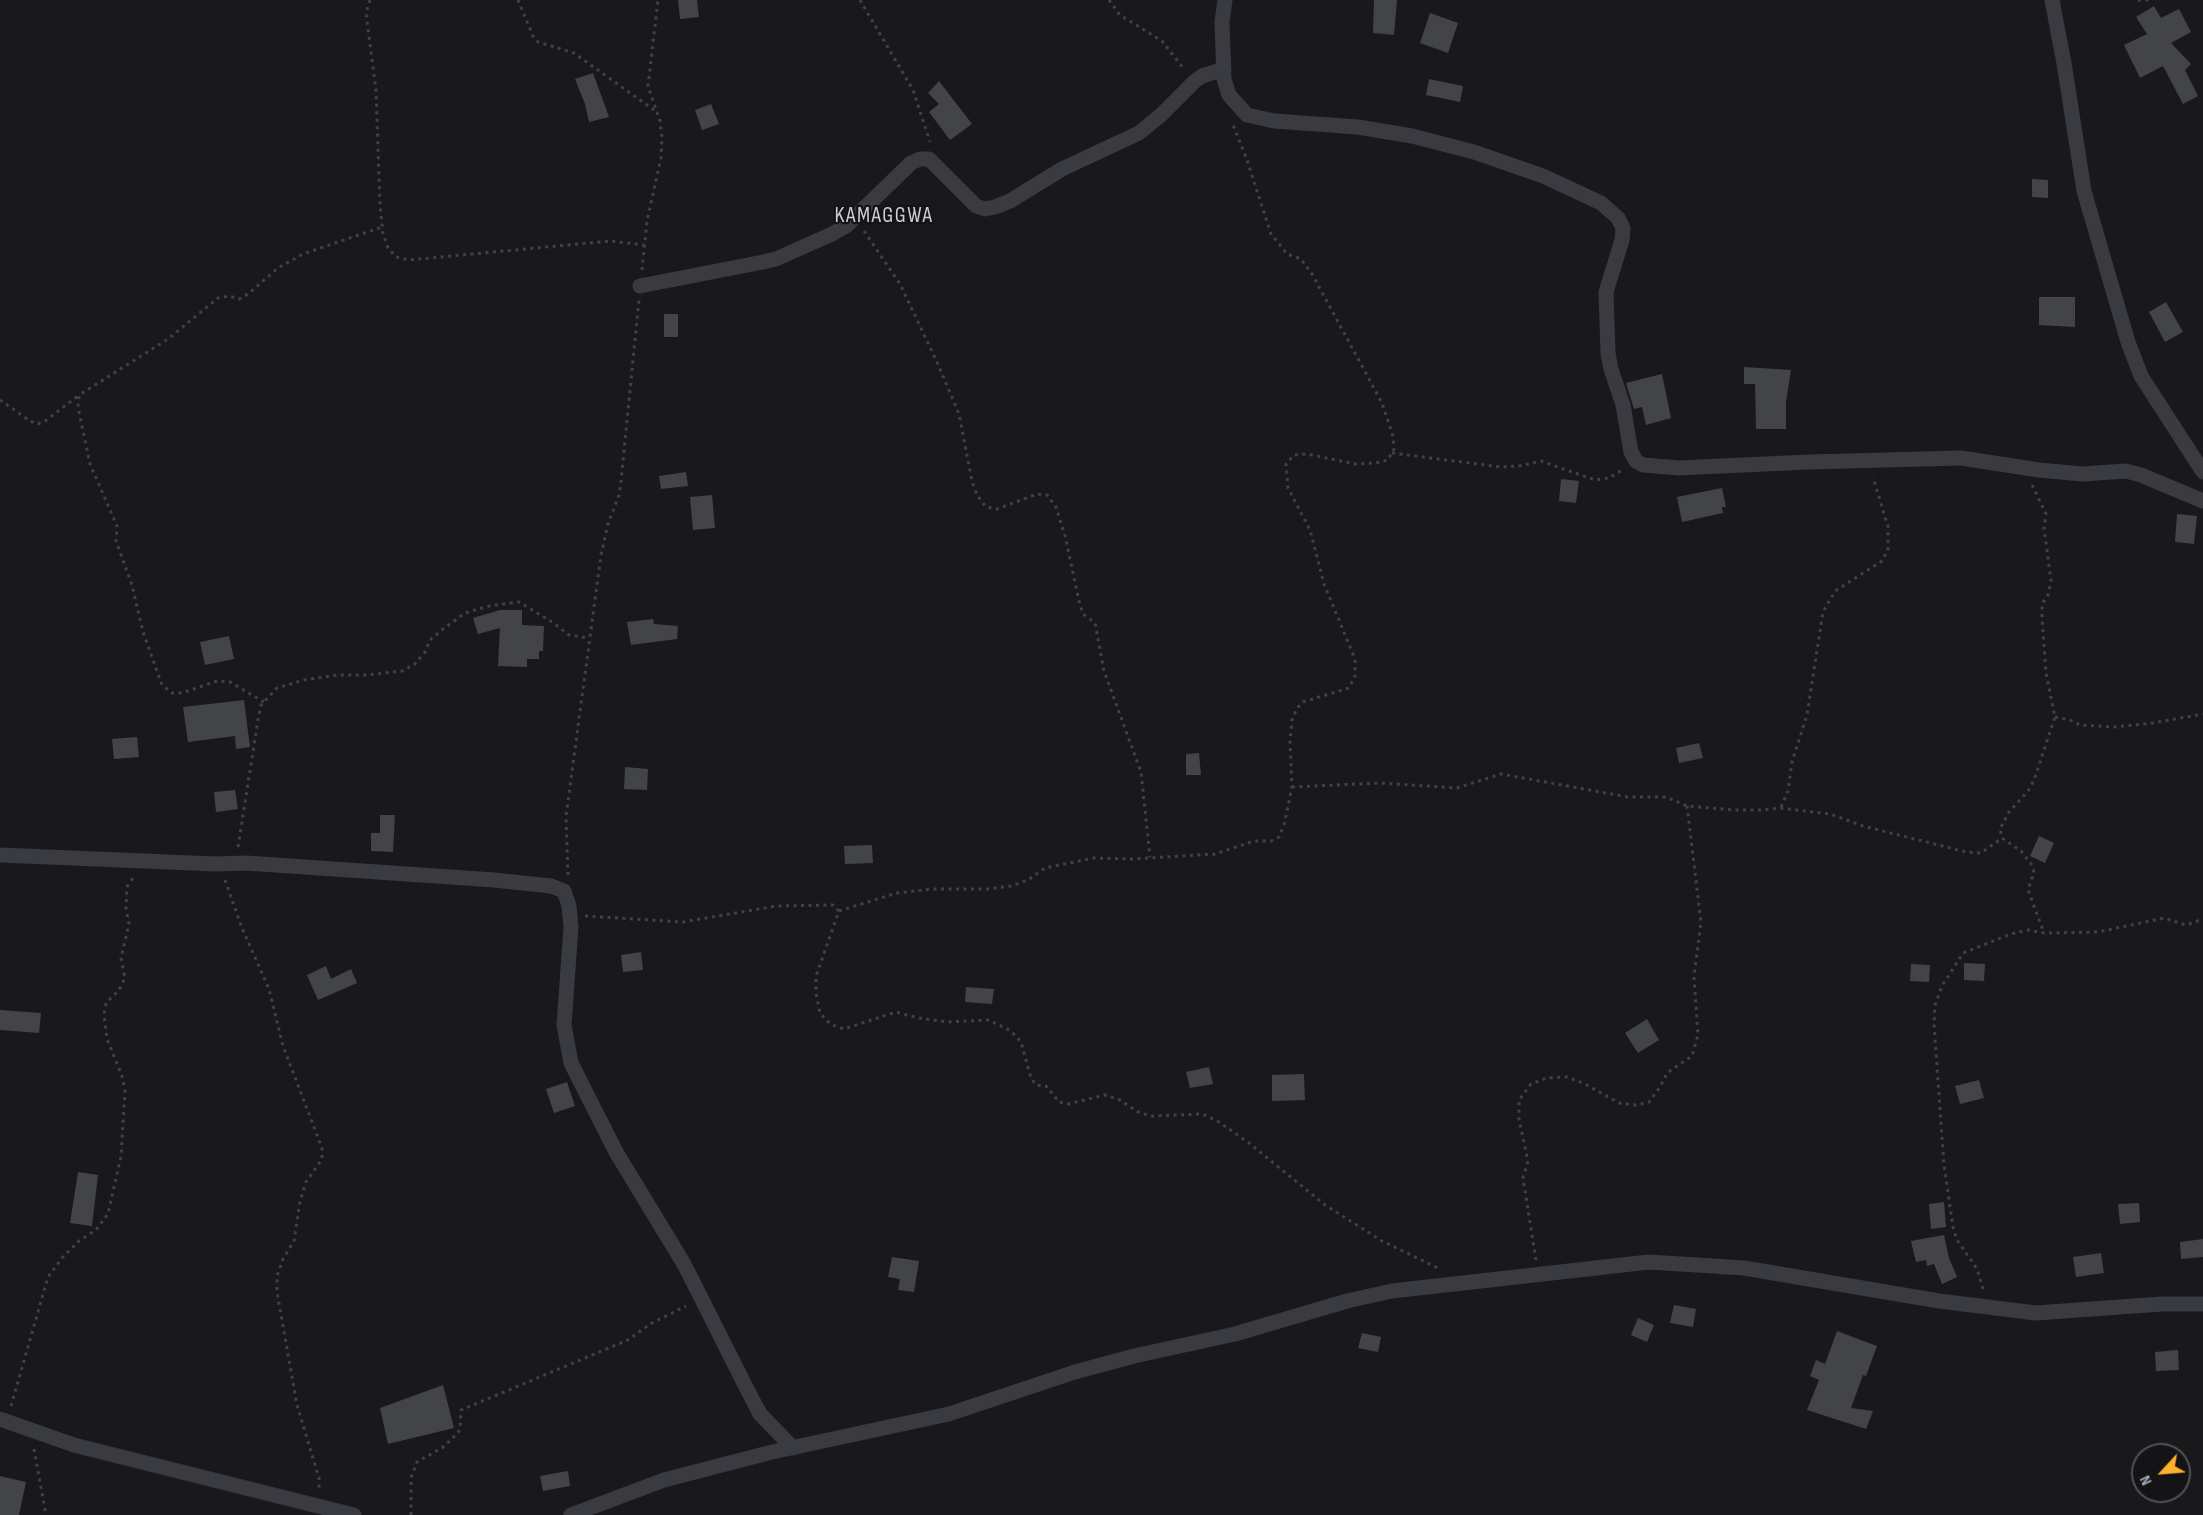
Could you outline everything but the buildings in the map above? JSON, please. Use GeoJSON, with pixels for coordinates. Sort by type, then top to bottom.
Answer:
{"type":"FeatureCollection","features":[{"type":"Feature","properties":{"kind":"street"},"geometry":{"type":"LineString","coordinates":[[1225,0],[1222,22],[1224,69],[1229,95],[1247,115],[1257,119],[1358,127],[1412,136],[1474,152],[1543,176],[1601,203],[1618,218],[1623,228],[1622,240],[1606,292],[1608,352],[1623,405],[1631,452],[1636,461],[1643,465],[1679,468],[1961,458],[2082,474],[2126,471],[2203,501]]}},
{"type":"Feature","properties":{"kind":"street"},"geometry":{"type":"LineString","coordinates":[[2052,0],[2084,191],[2128,342],[2141,376],[2203,472]]}},
{"type":"Feature","properties":{"kind":"street"},"geometry":{"type":"LineString","coordinates":[[640,286],[776,259],[832,234],[846,226],[911,163],[920,159],[928,159],[976,206],[986,209],[995,207],[1010,201],[1062,169],[1139,133],[1202,75],[1224,69]]}},
{"type":"Feature","properties":{"kind":"street"},"geometry":{"type":"LineString","coordinates":[[0,855],[230,864],[494,880],[551,886],[564,891],[571,927],[564,1025],[571,1063],[616,1152],[684,1264],[760,1414],[793,1448]]}},
{"type":"Feature","properties":{"kind":"street"},"geometry":{"type":"LineString","coordinates":[[571,1515],[664,1480],[793,1448],[949,1414],[1076,1372],[1134,1356],[1234,1334],[1347,1301],[1392,1291],[1467,1281],[1649,1262],[1744,1268],[1989,1308],[2036,1313],[2162,1304],[2203,1304]]}},
{"type":"Feature","properties":{"kind":"street"},"geometry":{"type":"LineString","coordinates":[[3,1421],[74,1445],[319,1510],[354,1515]]}},
{"type":"Feature","properties":{"kind":"path"},"geometry":{"type":"LineString","coordinates":[[370,0],[366,13],[376,90],[382,227],[388,248],[396,256],[409,260],[610,242],[645,245]]}},
{"type":"Feature","properties":{"kind":"path"},"geometry":{"type":"LineString","coordinates":[[518,0],[533,36],[538,42],[550,48],[574,53],[656,111]]}},
{"type":"Feature","properties":{"kind":"path"},"geometry":{"type":"LineString","coordinates":[[564,891],[568,878],[566,816],[589,638],[601,555],[608,524],[619,495],[646,221],[660,158],[662,137],[660,121],[648,86],[658,0]]}},
{"type":"Feature","properties":{"kind":"path"},"geometry":{"type":"LineString","coordinates":[[860,0],[913,90],[930,145]]}},
{"type":"Feature","properties":{"kind":"path"},"geometry":{"type":"LineString","coordinates":[[1109,0],[1120,15],[1162,41],[1186,71],[1202,75]]}},
{"type":"Feature","properties":{"kind":"path"},"geometry":{"type":"LineString","coordinates":[[2138,0],[2149,0]]}},
{"type":"Feature","properties":{"kind":"path"},"geometry":{"type":"LineString","coordinates":[[839,911],[897,893],[932,889],[988,889],[1011,886],[1028,880],[1045,868],[1094,858],[1215,854],[1254,841],[1271,841],[1279,837],[1284,825],[1292,787],[1290,742],[1292,720],[1297,708],[1303,702],[1349,688],[1355,676],[1355,659],[1324,584],[1310,530],[1288,488],[1287,464],[1294,455],[1307,454],[1355,464],[1376,463],[1388,460],[1394,449],[1393,436],[1382,403],[1317,285],[1301,258],[1287,254],[1271,234],[1246,157],[1233,129],[1232,117],[1237,106]]}},
{"type":"Feature","properties":{"kind":"path"},"geometry":{"type":"LineString","coordinates":[[855,218],[900,284],[937,362],[959,414],[972,481],[977,495],[986,507],[997,509],[1037,494],[1047,495],[1056,507],[1083,614],[1095,623],[1104,671],[1142,772],[1150,857]]}},
{"type":"Feature","properties":{"kind":"path"},"geometry":{"type":"LineString","coordinates":[[0,400],[30,421],[38,424],[45,421],[79,395],[168,339],[218,298],[229,296],[238,299],[248,294],[278,268],[303,254],[382,227]]}},
{"type":"Feature","properties":{"kind":"path"},"geometry":{"type":"LineString","coordinates":[[79,395],[78,407],[90,464],[117,526],[116,541],[132,585],[142,632],[162,685],[172,693],[182,693],[217,681],[230,682],[264,702]]}},
{"type":"Feature","properties":{"kind":"path"},"geometry":{"type":"LineString","coordinates":[[1391,453],[1501,467],[1541,461],[1594,480],[1609,478],[1636,461]]}},
{"type":"Feature","properties":{"kind":"path"},"geometry":{"type":"LineString","coordinates":[[1780,808],[1788,791],[1792,762],[1807,715],[1823,612],[1835,591],[1882,561],[1888,549],[1888,527],[1869,461]]}},
{"type":"Feature","properties":{"kind":"path"},"geometry":{"type":"LineString","coordinates":[[2024,467],[2046,514],[2044,528],[2051,581],[2048,596],[2042,604],[2042,616],[2046,673],[2055,717],[2034,780],[2009,812],[2000,829],[2002,838],[2020,851],[2032,864],[2034,872],[2028,890],[2044,933]]}},
{"type":"Feature","properties":{"kind":"path"},"geometry":{"type":"LineString","coordinates":[[319,1510],[319,1478],[297,1405],[276,1292],[277,1276],[283,1259],[294,1241],[300,1201],[306,1182],[322,1159],[322,1148],[283,1046],[269,989],[242,928],[223,876],[230,864],[258,720],[264,702],[277,688],[304,680],[338,675],[402,671],[415,664],[425,652],[430,640],[443,629],[465,613],[489,606],[519,602],[569,635],[589,638]]}},
{"type":"Feature","properties":{"kind":"path"},"geometry":{"type":"LineString","coordinates":[[2055,717],[2080,725],[2114,727],[2203,714]]}},
{"type":"Feature","properties":{"kind":"path"},"geometry":{"type":"LineString","coordinates":[[1292,787],[1379,783],[1456,788],[1502,774],[1628,797],[1666,797],[1687,806],[1735,810],[1780,808],[1830,814],[1863,826],[1966,852],[1980,853],[2002,838]]}},
{"type":"Feature","properties":{"kind":"path"},"geometry":{"type":"LineString","coordinates":[[1538,1274],[1523,1178],[1528,1161],[1519,1120],[1519,1100],[1531,1084],[1547,1078],[1567,1077],[1619,1103],[1642,1104],[1649,1102],[1667,1073],[1692,1056],[1698,1035],[1694,977],[1701,922],[1687,806]]}},
{"type":"Feature","properties":{"kind":"path"},"geometry":{"type":"LineString","coordinates":[[3,1421],[48,1277],[79,1240],[96,1230],[108,1214],[121,1156],[125,1091],[119,1066],[107,1039],[104,1014],[106,1003],[119,990],[125,978],[121,958],[129,924],[126,909],[127,887],[148,861]]}},
{"type":"Feature","properties":{"kind":"path"},"geometry":{"type":"LineString","coordinates":[[570,913],[595,917],[682,922],[776,906],[824,903],[832,905],[839,911]]}},
{"type":"Feature","properties":{"kind":"path"},"geometry":{"type":"LineString","coordinates":[[839,911],[816,976],[816,994],[820,1013],[830,1024],[844,1029],[896,1012],[947,1022],[989,1020],[1011,1031],[1021,1042],[1030,1078],[1036,1085],[1046,1086],[1059,1102],[1068,1104],[1105,1095],[1151,1116],[1202,1114],[1216,1120],[1249,1143],[1324,1205],[1356,1226],[1382,1241],[1467,1281]]}},
{"type":"Feature","properties":{"kind":"path"},"geometry":{"type":"LineString","coordinates":[[1989,1308],[1977,1269],[1957,1240],[1953,1227],[1941,1136],[1934,1024],[1935,1005],[1942,986],[1962,953],[2028,930],[2044,933],[2098,932],[2164,918],[2186,925],[2203,919]]}},
{"type":"Feature","properties":{"kind":"path"},"geometry":{"type":"LineString","coordinates":[[411,1515],[411,1478],[417,1462],[445,1446],[460,1430],[461,1410],[628,1340],[650,1324],[701,1298]]}},
{"type":"Feature","properties":{"kind":"path"},"geometry":{"type":"LineString","coordinates":[[34,1431],[34,1454],[46,1515]]}},
{"type":"Feature","properties":{"kind":"district","name":"KAMAGGWA"},"geometry":{"type":"Point","coordinates":[884,216]}}]}
